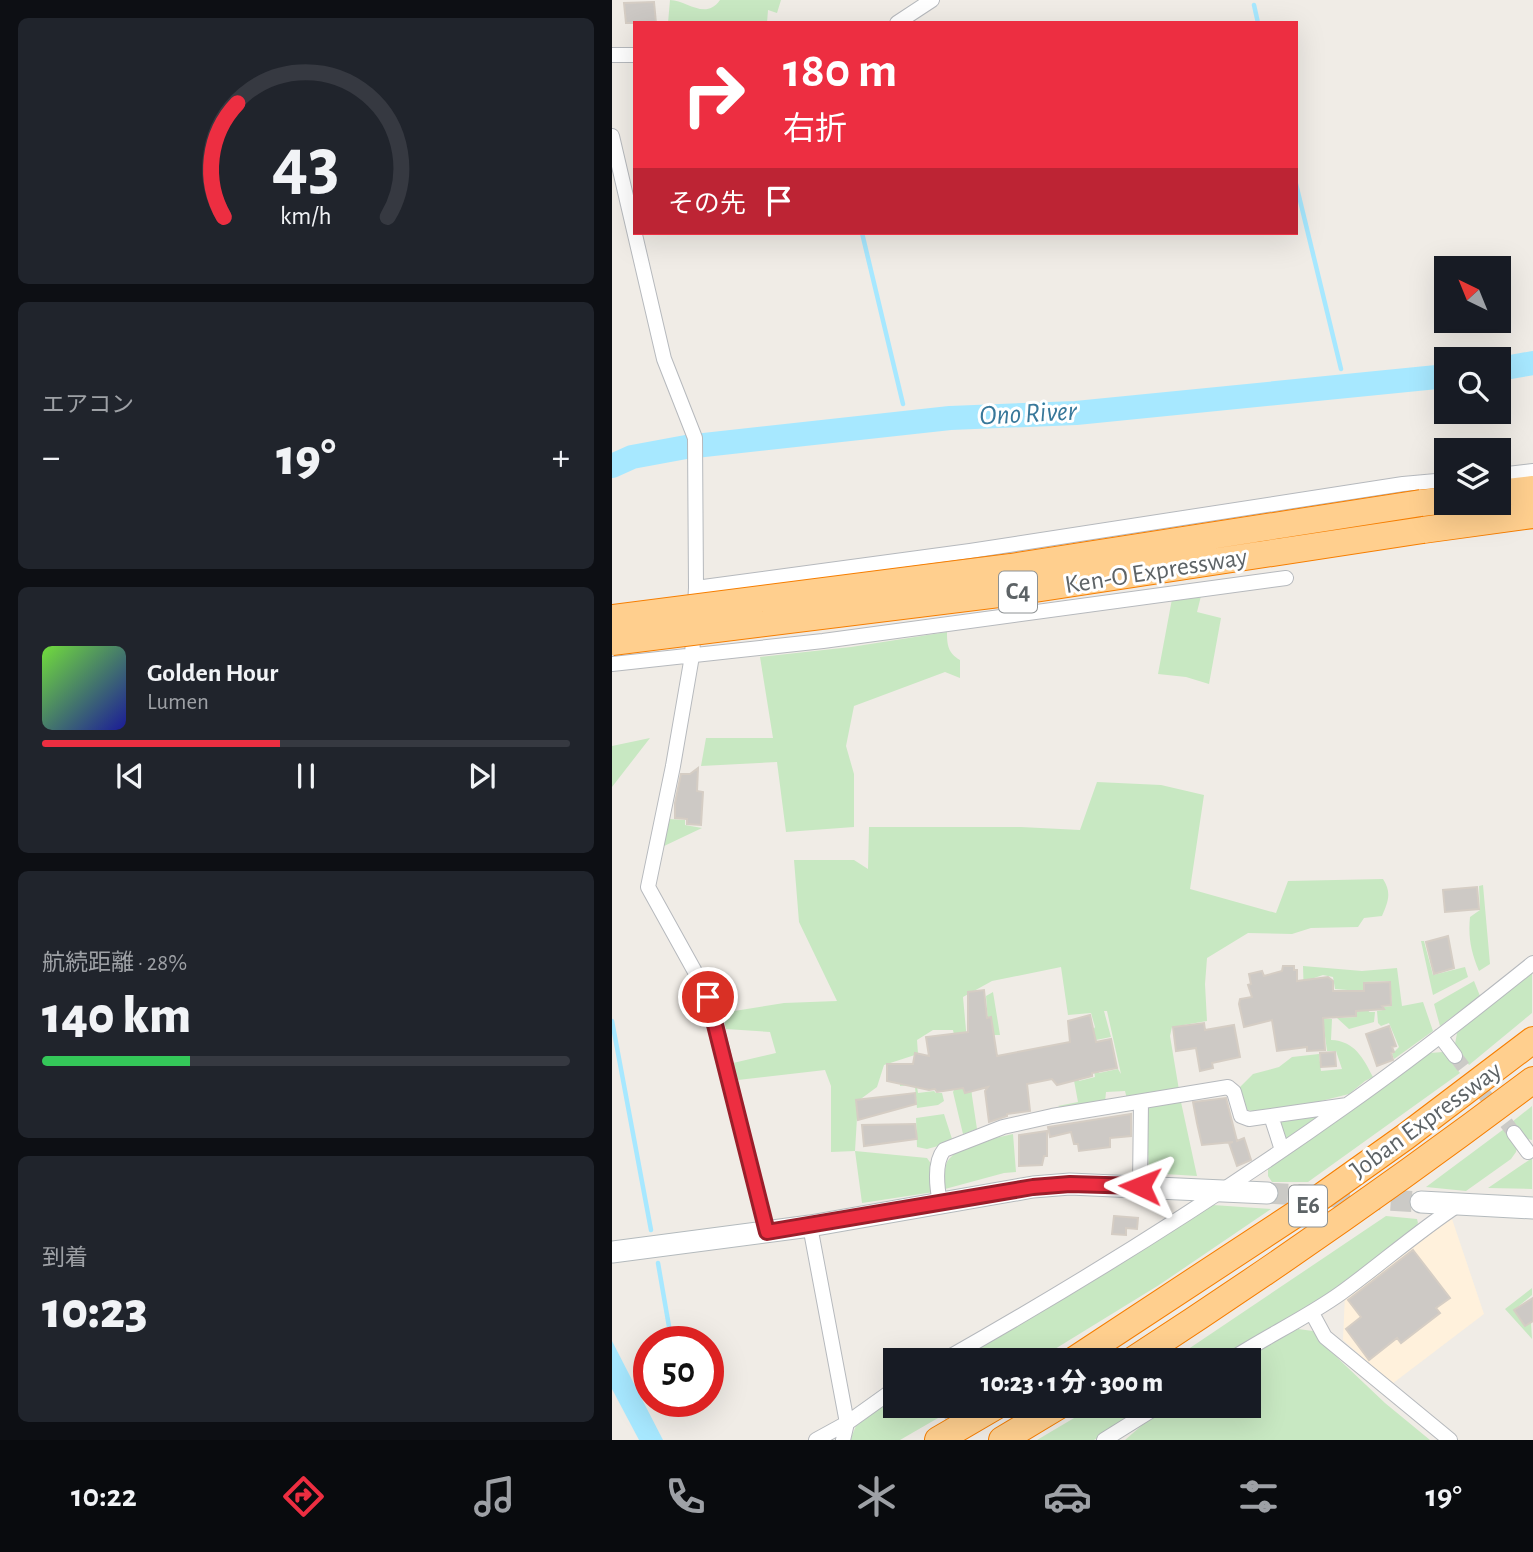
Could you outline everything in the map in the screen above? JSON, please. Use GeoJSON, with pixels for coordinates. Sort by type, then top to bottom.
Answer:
{"type":"FeatureCollection","features":[{"type":"Feature","properties":{"kind":"highway"},"geometry":{"type":"LineString","coordinates":[[1511,492],[1532,489]]}},
{"type":"Feature","properties":{"kind":"highway","name":"Ken-O Expressway"},"geometry":{"type":"LineString","coordinates":[[612,618],[1012,567],[1434,502]]}},
{"type":"Feature","properties":{"kind":"highway","name":"Ken-O Expressway"},"geometry":{"type":"LineString","coordinates":[[612,642],[1015,592],[1532,515]]}},
{"type":"Feature","properties":{"kind":"highway","name":"Joban Expressway"},"geometry":{"type":"LineString","coordinates":[[1092,1348],[1308,1206],[1405,1137],[1532,1040]]}},
{"type":"Feature","properties":{"kind":"highway","name":"Joban Expressway"},"geometry":{"type":"LineString","coordinates":[[1151,1348],[1315,1239],[1532,1080]]}},
{"type":"Feature","properties":{"kind":"highway"},"geometry":{"type":"LineString","coordinates":[[938,1440],[976,1418]]}},
{"type":"Feature","properties":{"kind":"highway"},"geometry":{"type":"LineString","coordinates":[[1002,1440],[1038,1418]]}},
{"type":"Feature","properties":{"kind":"main road"},"geometry":{"type":"LineString","coordinates":[[612,1252],[810,1226],[1002,1191],[1070,1184],[1267,1194]]}},
{"type":"Feature","properties":{"kind":"main road"},"geometry":{"type":"LineString","coordinates":[[1422,1202],[1532,1208]]}},
{"type":"Feature","properties":{"kind":"street"},"geometry":{"type":"LineString","coordinates":[[900,21],[932,0]]}},
{"type":"Feature","properties":{"kind":"street"},"geometry":{"type":"LineString","coordinates":[[612,55],[633,55]]}},
{"type":"Feature","properties":{"kind":"street"},"geometry":{"type":"LineString","coordinates":[[612,136],[633,226]]}},
{"type":"Feature","properties":{"kind":"street"},"geometry":{"type":"LineString","coordinates":[[635,235],[664,359],[695,438],[696,455],[696,588],[692,656],[648,887],[708,997],[767,1232]]}},
{"type":"Feature","properties":{"kind":"street"},"geometry":{"type":"LineString","coordinates":[[1511,474],[1532,471]]}},
{"type":"Feature","properties":{"kind":"street"},"geometry":{"type":"LineString","coordinates":[[696,588],[970,551],[1434,481]]}},
{"type":"Feature","properties":{"kind":"street"},"geometry":{"type":"LineString","coordinates":[[1228,512],[1239,584]]}},
{"type":"Feature","properties":{"kind":"street"},"geometry":{"type":"LineString","coordinates":[[612,664],[836,639],[1286,578]]}},
{"type":"Feature","properties":{"kind":"street"},"geometry":{"type":"LineString","coordinates":[[964,1348],[1030,1311],[1186,1214],[1282,1150],[1440,1037],[1532,963]]}},
{"type":"Feature","properties":{"kind":"street"},"geometry":{"type":"LineString","coordinates":[[1440,1037],[1455,1056]]}},
{"type":"Feature","properties":{"kind":"street"},"geometry":{"type":"LineString","coordinates":[[940,1203],[939,1156],[944,1150],[1003,1127],[1052,1116],[1229,1087],[1234,1092],[1241,1116],[1249,1119],[1348,1105]]}},
{"type":"Feature","properties":{"kind":"street"},"geometry":{"type":"LineString","coordinates":[[1140,1102],[1140,1186]]}},
{"type":"Feature","properties":{"kind":"street"},"geometry":{"type":"LineString","coordinates":[[1271,1116],[1282,1150]]}},
{"type":"Feature","properties":{"kind":"street"},"geometry":{"type":"LineString","coordinates":[[1514,1133],[1528,1152]]}},
{"type":"Feature","properties":{"kind":"street"},"geometry":{"type":"LineString","coordinates":[[1248,1348],[1312,1312],[1458,1205]]}},
{"type":"Feature","properties":{"kind":"street"},"geometry":{"type":"LineString","coordinates":[[810,1226],[847,1423],[843,1440]]}},
{"type":"Feature","properties":{"kind":"street"},"geometry":{"type":"LineString","coordinates":[[1312,1312],[1325,1337],[1450,1440]]}},
{"type":"Feature","properties":{"kind":"street"},"geometry":{"type":"LineString","coordinates":[[816,1440],[847,1423],[883,1397]]}},
{"type":"Feature","properties":{"kind":"street"},"geometry":{"type":"LineString","coordinates":[[1104,1440],[1139,1418]]}},
{"type":"Feature","properties":{"kind":"shaded area"},"geometry":{"type":"Polygon","coordinates":[[[1452,1219],[1484,1314],[1392,1384],[1343,1340],[1345,1295],[1452,1219]]]}},
{"type":"Feature","properties":{"kind":"green space"},"geometry":{"type":"Polygon","coordinates":[[[670,0],[708,9],[720,0],[781,0],[777,13],[768,10],[767,21],[668,21],[670,0]]]}},
{"type":"Feature","properties":{"kind":"green space"},"geometry":{"type":"Polygon","coordinates":[[[1201,596],[1197,612],[1221,618],[1209,684],[1186,677],[1158,674],[1172,599],[1201,596]]]}},
{"type":"Feature","properties":{"kind":"green space"},"geometry":{"type":"Polygon","coordinates":[[[947,632],[949,648],[960,660],[960,678],[945,672],[854,706],[846,746],[854,774],[854,827],[786,832],[777,762],[701,766],[706,738],[773,738],[760,657],[851,647],[947,632]]]}},
{"type":"Feature","properties":{"kind":"green space"},"geometry":{"type":"Polygon","coordinates":[[[650,738],[612,787],[612,746],[650,738]]]}},
{"type":"Feature","properties":{"kind":"green space"},"geometry":{"type":"Polygon","coordinates":[[[1097,782],[1161,785],[1204,795],[1190,889],[1276,913],[1288,881],[1383,879],[1386,884],[1388,898],[1382,916],[1364,918],[1358,927],[1311,928],[1292,934],[1248,933],[1207,958],[1207,1021],[1172,1027],[1170,1036],[1179,1090],[1127,1099],[1125,1091],[1106,1092],[1105,1102],[1064,1109],[1058,1106],[1078,1102],[1067,1043],[1079,1081],[1095,1077],[1094,1070],[1097,1069],[1099,1073],[1118,1069],[1121,1074],[1107,1011],[1104,1011],[1111,1037],[1086,1042],[1095,1027],[1091,1013],[1068,1015],[1061,967],[992,981],[963,997],[977,1129],[963,1134],[953,1092],[958,1070],[953,1030],[933,1030],[917,1040],[918,1054],[884,1065],[877,1087],[858,1101],[855,1151],[831,1152],[831,1086],[825,1070],[738,1080],[733,1063],[776,1053],[770,1032],[726,1029],[722,1013],[784,1003],[837,1001],[799,922],[794,860],[854,860],[868,869],[869,827],[1021,827],[1080,830],[1097,782]]]}},
{"type":"Feature","properties":{"kind":"green space"},"geometry":{"type":"Polygon","coordinates":[[[669,819],[685,820],[685,825],[702,828],[662,847],[669,819]]]}},
{"type":"Feature","properties":{"kind":"green space"},"geometry":{"type":"Polygon","coordinates":[[[1483,885],[1490,964],[1479,971],[1471,944],[1469,924],[1470,917],[1480,910],[1479,886],[1483,885]]]}},
{"type":"Feature","properties":{"kind":"green space"},"geometry":{"type":"Polygon","coordinates":[[[1421,941],[1424,941],[1433,975],[1465,967],[1468,977],[1433,995],[1421,941]]]}},
{"type":"Feature","properties":{"kind":"green space"},"geometry":{"type":"Polygon","coordinates":[[[1303,966],[1362,971],[1397,968],[1402,1006],[1423,1002],[1433,1031],[1394,1059],[1392,1054],[1399,1047],[1389,1023],[1381,1026],[1378,1023],[1377,1011],[1392,1006],[1390,981],[1363,982],[1364,1008],[1375,1012],[1374,1022],[1349,1029],[1337,1018],[1357,1017],[1360,991],[1335,989],[1333,977],[1323,975],[1314,978],[1314,998],[1304,999],[1303,966]]]}},
{"type":"Feature","properties":{"kind":"green space"},"geometry":{"type":"Polygon","coordinates":[[[1532,972],[1532,1013],[1469,1065],[1455,1044],[1457,1033],[1532,972]]]}},
{"type":"Feature","properties":{"kind":"green space"},"geometry":{"type":"Polygon","coordinates":[[[1474,981],[1480,996],[1440,1026],[1434,1004],[1474,981]]]}},
{"type":"Feature","properties":{"kind":"green space"},"geometry":{"type":"Polygon","coordinates":[[[993,992],[1000,1035],[989,1035],[986,996],[993,992]]]}},
{"type":"Feature","properties":{"kind":"green space"},"geometry":{"type":"Polygon","coordinates":[[[1314,1018],[1332,1019],[1331,1040],[1352,1047],[1362,1057],[1373,1077],[1349,1094],[1281,1111],[1246,1110],[1238,1089],[1253,1074],[1279,1067],[1292,1057],[1319,1054],[1321,1071],[1342,1069],[1336,1051],[1327,1051],[1324,1028],[1305,1029],[1314,1018]]]}},
{"type":"Feature","properties":{"kind":"green space"},"geometry":{"type":"Polygon","coordinates":[[[1443,1052],[1460,1073],[1308,1182],[1272,1182],[1268,1176],[1268,1166],[1430,1053],[1443,1052]]]}},
{"type":"Feature","properties":{"kind":"green space"},"geometry":{"type":"Polygon","coordinates":[[[900,1066],[915,1075],[918,1093],[942,1093],[944,1101],[938,1105],[917,1108],[915,1087],[900,1086],[900,1066]]]}},
{"type":"Feature","properties":{"kind":"green space"},"geometry":{"type":"Polygon","coordinates":[[[1181,1102],[1197,1176],[1149,1173],[1146,1110],[1148,1107],[1181,1102]]]}},
{"type":"Feature","properties":{"kind":"green space"},"geometry":{"type":"Polygon","coordinates":[[[1532,1106],[1532,1140],[1523,1136],[1512,1122],[1532,1106]]]}},
{"type":"Feature","properties":{"kind":"green space"},"geometry":{"type":"Polygon","coordinates":[[[1323,1113],[1287,1139],[1282,1136],[1279,1124],[1282,1120],[1323,1113]]]}},
{"type":"Feature","properties":{"kind":"green space"},"geometry":{"type":"Polygon","coordinates":[[[944,1114],[953,1142],[927,1149],[917,1147],[916,1118],[944,1114]]]}},
{"type":"Feature","properties":{"kind":"green space"},"geometry":{"type":"Polygon","coordinates":[[[1504,1129],[1517,1146],[1511,1159],[1466,1191],[1426,1187],[1504,1129]]]}},
{"type":"Feature","properties":{"kind":"green space"},"geometry":{"type":"Polygon","coordinates":[[[1013,1134],[1016,1172],[945,1189],[946,1165],[956,1153],[975,1144],[1013,1134]]]}},
{"type":"Feature","properties":{"kind":"green space"},"geometry":{"type":"Polygon","coordinates":[[[855,1151],[927,1158],[932,1165],[934,1192],[862,1203],[855,1151]]]}},
{"type":"Feature","properties":{"kind":"green space"},"geometry":{"type":"Polygon","coordinates":[[[1532,1158],[1532,1189],[1488,1188],[1532,1158]]]}},
{"type":"Feature","properties":{"kind":"green space"},"geometry":{"type":"Polygon","coordinates":[[[1213,1205],[1271,1209],[1159,1285],[1057,1348],[978,1348],[1213,1205]]]}},
{"type":"Feature","properties":{"kind":"green space"},"geometry":{"type":"Polygon","coordinates":[[[1386,1216],[1417,1219],[1418,1223],[1412,1233],[1325,1297],[1241,1348],[1190,1348],[1386,1216]]]}},
{"type":"Feature","properties":{"kind":"green space"},"geometry":{"type":"Polygon","coordinates":[[[1532,1288],[1532,1295],[1514,1310],[1525,1325],[1531,1322],[1532,1339],[1505,1309],[1532,1288]]]}},
{"type":"Feature","properties":{"kind":"green space"},"geometry":{"type":"Polygon","coordinates":[[[1298,1329],[1313,1331],[1326,1347],[1385,1403],[1430,1440],[1125,1440],[1151,1418],[1261,1418],[1260,1348],[1298,1329]]]}},
{"type":"Feature","properties":{"kind":"green space"},"geometry":{"type":"Polygon","coordinates":[[[883,1406],[883,1418],[938,1418],[900,1440],[850,1440],[856,1426],[883,1406]]]}},
{"type":"Feature","properties":{"kind":"green space"},"geometry":{"type":"Polygon","coordinates":[[[1074,1418],[1129,1418],[1094,1440],[1037,1440],[1074,1418]]]}},
{"type":"Feature","properties":{"kind":"water"},"geometry":{"type":"Polygon","coordinates":[[[612,1341],[633,1382],[633,1417],[651,1417],[663,1440],[639,1440],[612,1389],[612,1341]]]}},
{"type":"Feature","properties":{"kind":"building"},"geometry":{"type":"Polygon","coordinates":[[[654,2],[656,21],[626,23],[624,3],[654,2]]]}},
{"type":"Feature","properties":{"kind":"building"},"geometry":{"type":"Polygon","coordinates":[[[698,768],[697,791],[703,792],[701,825],[687,824],[687,819],[675,818],[681,774],[690,774],[698,768]]]}},
{"type":"Feature","properties":{"kind":"building"},"geometry":{"type":"Polygon","coordinates":[[[1477,887],[1479,909],[1445,912],[1443,890],[1477,887]]]}},
{"type":"Feature","properties":{"kind":"building"},"geometry":{"type":"Polygon","coordinates":[[[1448,936],[1454,968],[1434,974],[1426,942],[1448,936]]]}},
{"type":"Feature","properties":{"kind":"building"},"geometry":{"type":"Polygon","coordinates":[[[1283,966],[1294,966],[1294,970],[1297,970],[1297,981],[1328,977],[1333,981],[1333,991],[1364,991],[1364,983],[1390,982],[1391,1005],[1382,1006],[1384,1009],[1356,1011],[1356,1016],[1323,1018],[1325,1050],[1307,1051],[1307,1047],[1277,1051],[1272,1020],[1244,1027],[1239,1004],[1240,999],[1252,997],[1248,985],[1251,984],[1249,974],[1262,971],[1264,976],[1282,971],[1283,966]]]}},
{"type":"Feature","properties":{"kind":"building"},"geometry":{"type":"Polygon","coordinates":[[[984,990],[987,1018],[991,1017],[997,1056],[1070,1042],[1068,1021],[1090,1015],[1096,1042],[1111,1039],[1117,1068],[1057,1085],[1052,1079],[1027,1084],[1030,1111],[1007,1114],[989,1122],[985,1091],[988,1087],[965,1093],[963,1088],[937,1092],[935,1089],[887,1081],[887,1064],[913,1064],[915,1053],[929,1056],[926,1037],[968,1032],[968,992],[984,990]]]}},
{"type":"Feature","properties":{"kind":"building"},"geometry":{"type":"Polygon","coordinates":[[[1204,1023],[1205,1030],[1234,1025],[1240,1057],[1212,1063],[1213,1068],[1200,1071],[1196,1048],[1176,1051],[1173,1027],[1204,1023]]]}},
{"type":"Feature","properties":{"kind":"building"},"geometry":{"type":"Polygon","coordinates":[[[1389,1026],[1396,1046],[1392,1047],[1393,1060],[1377,1066],[1366,1034],[1389,1026]]]}},
{"type":"Feature","properties":{"kind":"building"},"geometry":{"type":"Polygon","coordinates":[[[1335,1052],[1336,1066],[1321,1067],[1320,1053],[1335,1052]]]}},
{"type":"Feature","properties":{"kind":"building"},"geometry":{"type":"Polygon","coordinates":[[[915,1093],[916,1104],[858,1120],[856,1100],[915,1093]]]}},
{"type":"Feature","properties":{"kind":"building"},"geometry":{"type":"Polygon","coordinates":[[[1226,1098],[1237,1141],[1244,1138],[1251,1160],[1237,1166],[1229,1143],[1233,1142],[1202,1145],[1193,1102],[1226,1098]]]}},
{"type":"Feature","properties":{"kind":"building"},"geometry":{"type":"Polygon","coordinates":[[[1131,1114],[1131,1136],[1110,1138],[1110,1147],[1079,1151],[1071,1132],[1050,1137],[1048,1127],[1131,1114]]]}},
{"type":"Feature","properties":{"kind":"building"},"geometry":{"type":"Polygon","coordinates":[[[915,1124],[917,1139],[864,1146],[862,1125],[915,1124]]]}},
{"type":"Feature","properties":{"kind":"building"},"geometry":{"type":"Polygon","coordinates":[[[1047,1131],[1047,1156],[1044,1156],[1042,1165],[1019,1166],[1019,1135],[1047,1131]]]}},
{"type":"Feature","properties":{"kind":"building"},"geometry":{"type":"Polygon","coordinates":[[[1114,1216],[1138,1218],[1137,1229],[1126,1228],[1126,1235],[1112,1234],[1114,1216]]]}},
{"type":"Feature","properties":{"kind":"building"},"geometry":{"type":"Polygon","coordinates":[[[1413,1250],[1450,1298],[1436,1308],[1440,1313],[1401,1343],[1397,1338],[1369,1360],[1346,1329],[1361,1317],[1348,1300],[1413,1250]]]}},
{"type":"Feature","properties":{"kind":"building"},"geometry":{"type":"Polygon","coordinates":[[[1533,1298],[1533,1321],[1525,1326],[1514,1310],[1533,1298]]]}},
{"type":"Feature","properties":{"kind":"waterway"},"geometry":{"type":"LineString","coordinates":[[1254,5],[1258,21]]}},
{"type":"Feature","properties":{"kind":"waterway"},"geometry":{"type":"LineString","coordinates":[[1298,192],[1341,369]]}},
{"type":"Feature","properties":{"kind":"waterway"},"geometry":{"type":"LineString","coordinates":[[862,235],[903,404]]}},
{"type":"Feature","properties":{"kind":"waterway","name":"Ono River"},"geometry":{"type":"LineString","coordinates":[[1511,367],[1533,363]]}},
{"type":"Feature","properties":{"kind":"waterway","name":"Ono River"},"geometry":{"type":"LineString","coordinates":[[612,466],[632,457],[686,447],[950,418],[1076,413],[1434,377]]}},
{"type":"Feature","properties":{"kind":"waterway"},"geometry":{"type":"LineString","coordinates":[[612,1021],[651,1230]]}},
{"type":"Feature","properties":{"kind":"waterway"},"geometry":{"type":"LineString","coordinates":[[658,1263],[669,1326]]}},
{"type":"Feature","properties":{"kind":"tunnel"},"geometry":{"type":"LineString","coordinates":[[1455,1056],[1514,1133]]}},
{"type":"Feature","properties":{"kind":"tunnel"},"geometry":{"type":"LineString","coordinates":[[1267,1193],[1421,1202]]}},
{"type":"Feature","properties":{"kind":"tunnel"},"geometry":{"type":"LineString","coordinates":[[952,1418],[965,1440]]}},
{"type":"Feature","properties":{"kind":"route"},"geometry":{"type":"LineString","coordinates":[[708,997],[767,1232],[1033,1187],[1070,1184],[1140,1186]]}}]}
